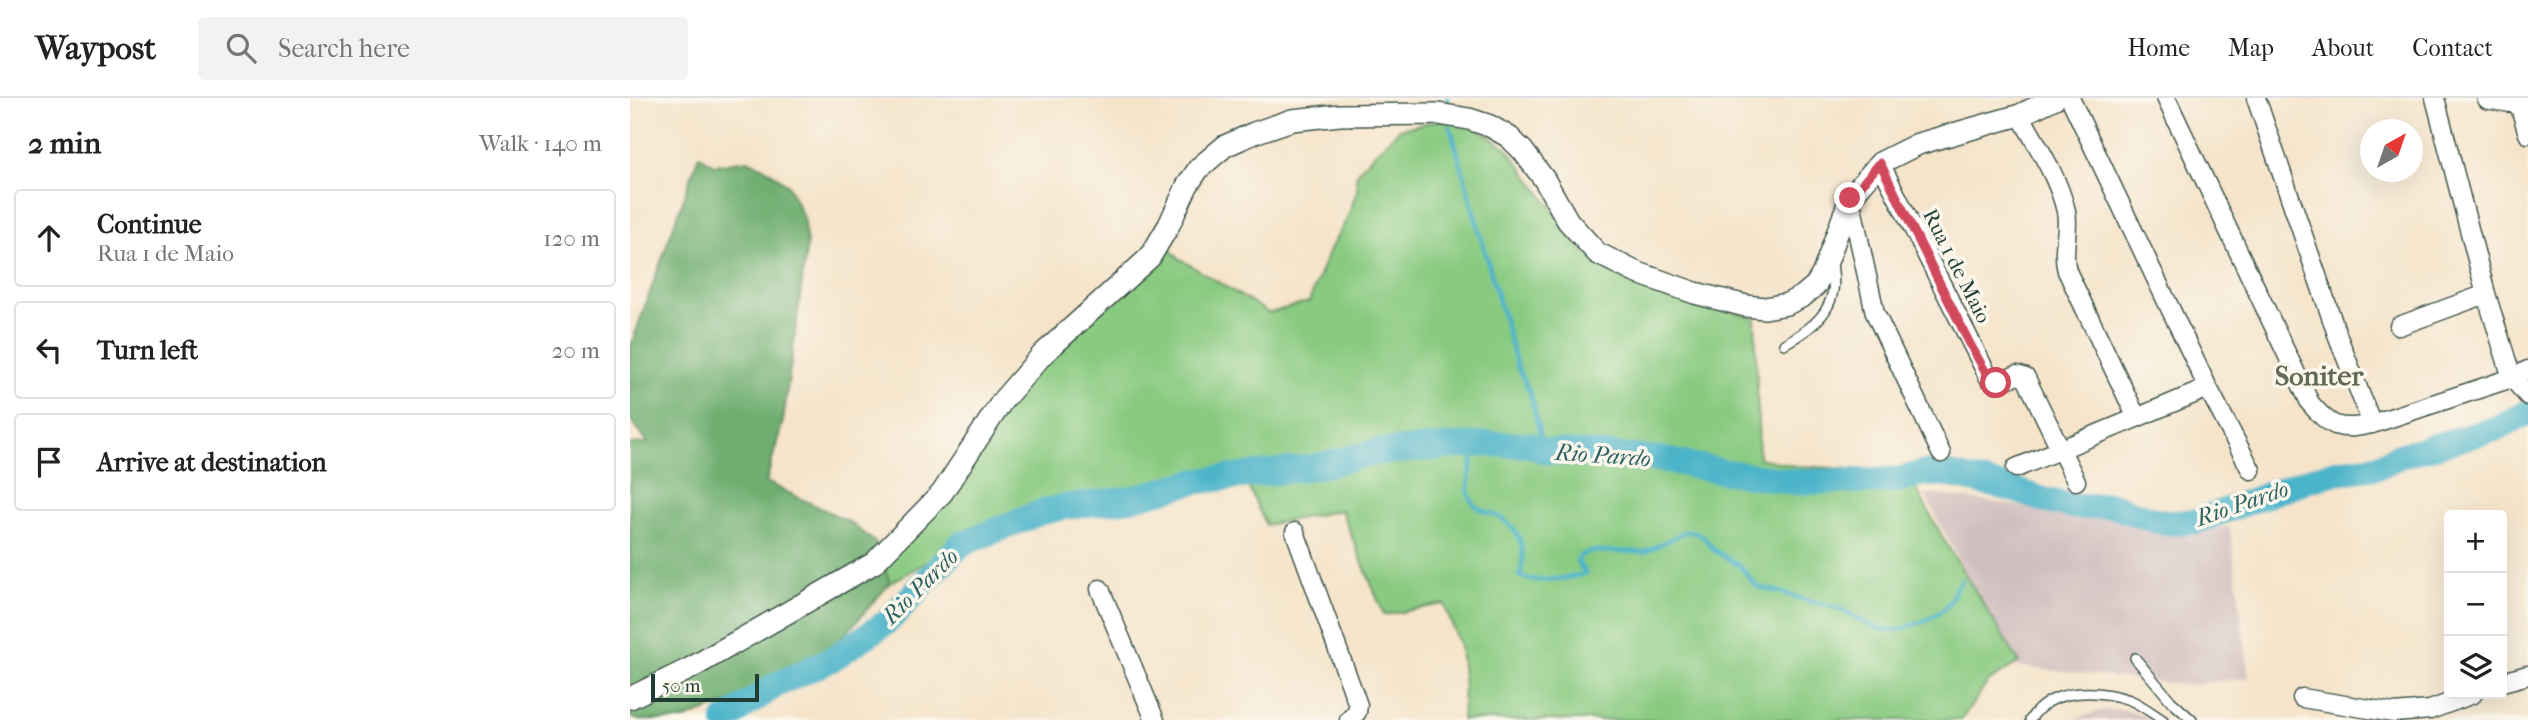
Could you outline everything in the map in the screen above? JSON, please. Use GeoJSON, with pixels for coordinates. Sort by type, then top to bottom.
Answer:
{"type":"FeatureCollection","features":[{"type":"Feature","properties":{"kind":"street"},"geometry":{"type":"LineString","coordinates":[[630,698],[701,662],[874,563],[942,493],[1003,400],[1043,354],[1150,257],[1199,168],[1225,146],[1254,133],[1292,120],[1340,114],[1438,114],[1490,126],[1509,137],[1523,150],[1568,220],[1597,253],[1615,264],[1695,293],[1765,308],[1787,304],[1816,285],[1823,273],[1850,198],[1880,163],[1918,144],[2020,116],[2055,98]]}},
{"type":"Feature","properties":{"kind":"street"},"geometry":{"type":"LineString","coordinates":[[2070,98],[2250,470]]}},
{"type":"Feature","properties":{"kind":"street"},"geometry":{"type":"LineString","coordinates":[[2166,98],[2310,403],[2322,418],[2334,426],[2349,429],[2372,424],[2520,374]]}},
{"type":"Feature","properties":{"kind":"street"},"geometry":{"type":"LineString","coordinates":[[2256,98],[2338,337],[2372,424]]}},
{"type":"Feature","properties":{"kind":"street"},"geometry":{"type":"LineString","coordinates":[[2435,98],[2486,294],[2527,395]]}},
{"type":"Feature","properties":{"kind":"street"},"geometry":{"type":"LineString","coordinates":[[2488,98],[2524,104],[2528,134]]}},
{"type":"Feature","properties":{"kind":"street"},"geometry":{"type":"LineString","coordinates":[[2020,116],[2051,171],[2066,211],[2068,224],[2063,258],[2067,271],[2136,416]]}},
{"type":"Feature","properties":{"kind":"street","name":"Rua 1 de Maio"},"geometry":{"type":"LineString","coordinates":[[1880,163],[1989,378],[1993,383],[2017,375],[2026,378],[2060,449]]}},
{"type":"Feature","properties":{"kind":"street"},"geometry":{"type":"LineString","coordinates":[[1850,198],[1875,313],[1941,453]]}},
{"type":"Feature","properties":{"kind":"street"},"geometry":{"type":"LineString","coordinates":[[2399,326],[2486,294]]}},
{"type":"Feature","properties":{"kind":"street"},"geometry":{"type":"LineString","coordinates":[[2016,468],[2208,388]]}},
{"type":"Feature","properties":{"kind":"street"},"geometry":{"type":"LineString","coordinates":[[2060,449],[2076,481]]}},
{"type":"Feature","properties":{"kind":"street"},"geometry":{"type":"LineString","coordinates":[[1296,532],[1357,705],[1357,712],[1349,720]]}},
{"type":"Feature","properties":{"kind":"street"},"geometry":{"type":"LineString","coordinates":[[1100,589],[1155,720]]}},
{"type":"Feature","properties":{"kind":"street"},"geometry":{"type":"LineString","coordinates":[[2507,681],[2528,675]]}},
{"type":"Feature","properties":{"kind":"street"},"geometry":{"type":"LineString","coordinates":[[2302,698],[2393,713],[2430,710],[2460,699]]}},
{"type":"Feature","properties":{"kind":"lane"},"geometry":{"type":"LineString","coordinates":[[1784,344],[1810,330],[1831,300],[1836,281],[1829,254]]}},
{"type":"Feature","properties":{"kind":"lane"},"geometry":{"type":"LineString","coordinates":[[2135,658],[2171,701],[2192,720]]}},
{"type":"Feature","properties":{"kind":"lane"},"geometry":{"type":"LineString","coordinates":[[2030,720],[2056,697],[2078,693],[2103,694],[2131,701],[2163,720]]}},
{"type":"Feature","properties":{"kind":"shaded area"},"geometry":{"type":"Polygon","coordinates":[[[1924,493],[2199,531],[2230,527],[2249,678],[2186,685],[2014,666],[1924,493]]]}},
{"type":"Feature","properties":{"kind":"shaded area"},"geometry":{"type":"Polygon","coordinates":[[[2123,709],[2156,720],[2073,720],[2099,711],[2123,709]]]}},
{"type":"Feature","properties":{"kind":"green space"},"geometry":{"type":"Polygon","coordinates":[[[1457,116],[1507,148],[1584,251],[1637,283],[1755,318],[1759,458],[1795,466],[1907,472],[1944,540],[2019,662],[1988,682],[1961,720],[1462,720],[1464,688],[1460,646],[1444,604],[1384,615],[1341,510],[1266,525],[1242,473],[1162,495],[1059,508],[958,544],[890,583],[881,556],[1034,368],[1165,243],[1177,257],[1269,313],[1309,302],[1329,251],[1347,219],[1357,191],[1356,176],[1364,164],[1400,129],[1457,116]]]}},
{"type":"Feature","properties":{"kind":"green space"},"geometry":{"type":"Polygon","coordinates":[[[699,155],[714,165],[748,160],[770,171],[788,185],[803,217],[807,244],[783,421],[766,482],[848,521],[876,543],[890,583],[851,628],[827,651],[810,662],[739,698],[682,720],[640,720],[630,717],[630,444],[648,443],[630,419],[630,348],[699,155]]]}},
{"type":"Feature","properties":{"kind":"waterway"},"geometry":{"type":"LineString","coordinates":[[1447,98],[1449,111]]}},
{"type":"Feature","properties":{"kind":"waterway"},"geometry":{"type":"LineString","coordinates":[[1450,126],[1517,366],[1531,395],[1544,451]]}},
{"type":"Feature","properties":{"kind":"waterway","name":"Rio Pardo"},"geometry":{"type":"LineString","coordinates":[[725,720],[776,685],[832,659],[887,622],[961,544],[1042,512],[1130,499],[1193,482],[1314,467],[1377,452],[1487,444],[1531,445],[1544,451],[1660,459],[1795,482],[1878,481],[1902,479],[1923,473],[1950,475],[2012,489],[2047,501],[2078,507],[2111,505],[2156,521],[2177,523],[2197,521],[2336,472],[2377,467],[2399,456],[2495,429],[2528,412]]}},
{"type":"Feature","properties":{"kind":"waterway"},"geometry":{"type":"LineString","coordinates":[[1465,445],[1473,454],[1468,487],[1470,497],[1480,508],[1501,518],[1514,530],[1522,551],[1520,576],[1526,578],[1552,579],[1586,573],[1577,562],[1581,555],[1592,551],[1645,552],[1687,531],[1702,535],[1714,550],[1740,566],[1757,587],[1828,605],[1885,630],[1917,624],[1934,616],[1949,604],[1962,580]]}},
{"type":"Feature","properties":{"kind":"district","name":"Soniter"},"geometry":{"type":"Point","coordinates":[2319,375]}},
{"type":"Feature","properties":{"kind":"route"},"geometry":{"type":"LineString","coordinates":[[1850,198],[1880,163],[1970,344],[1991,381],[1996,383]]}}]}
